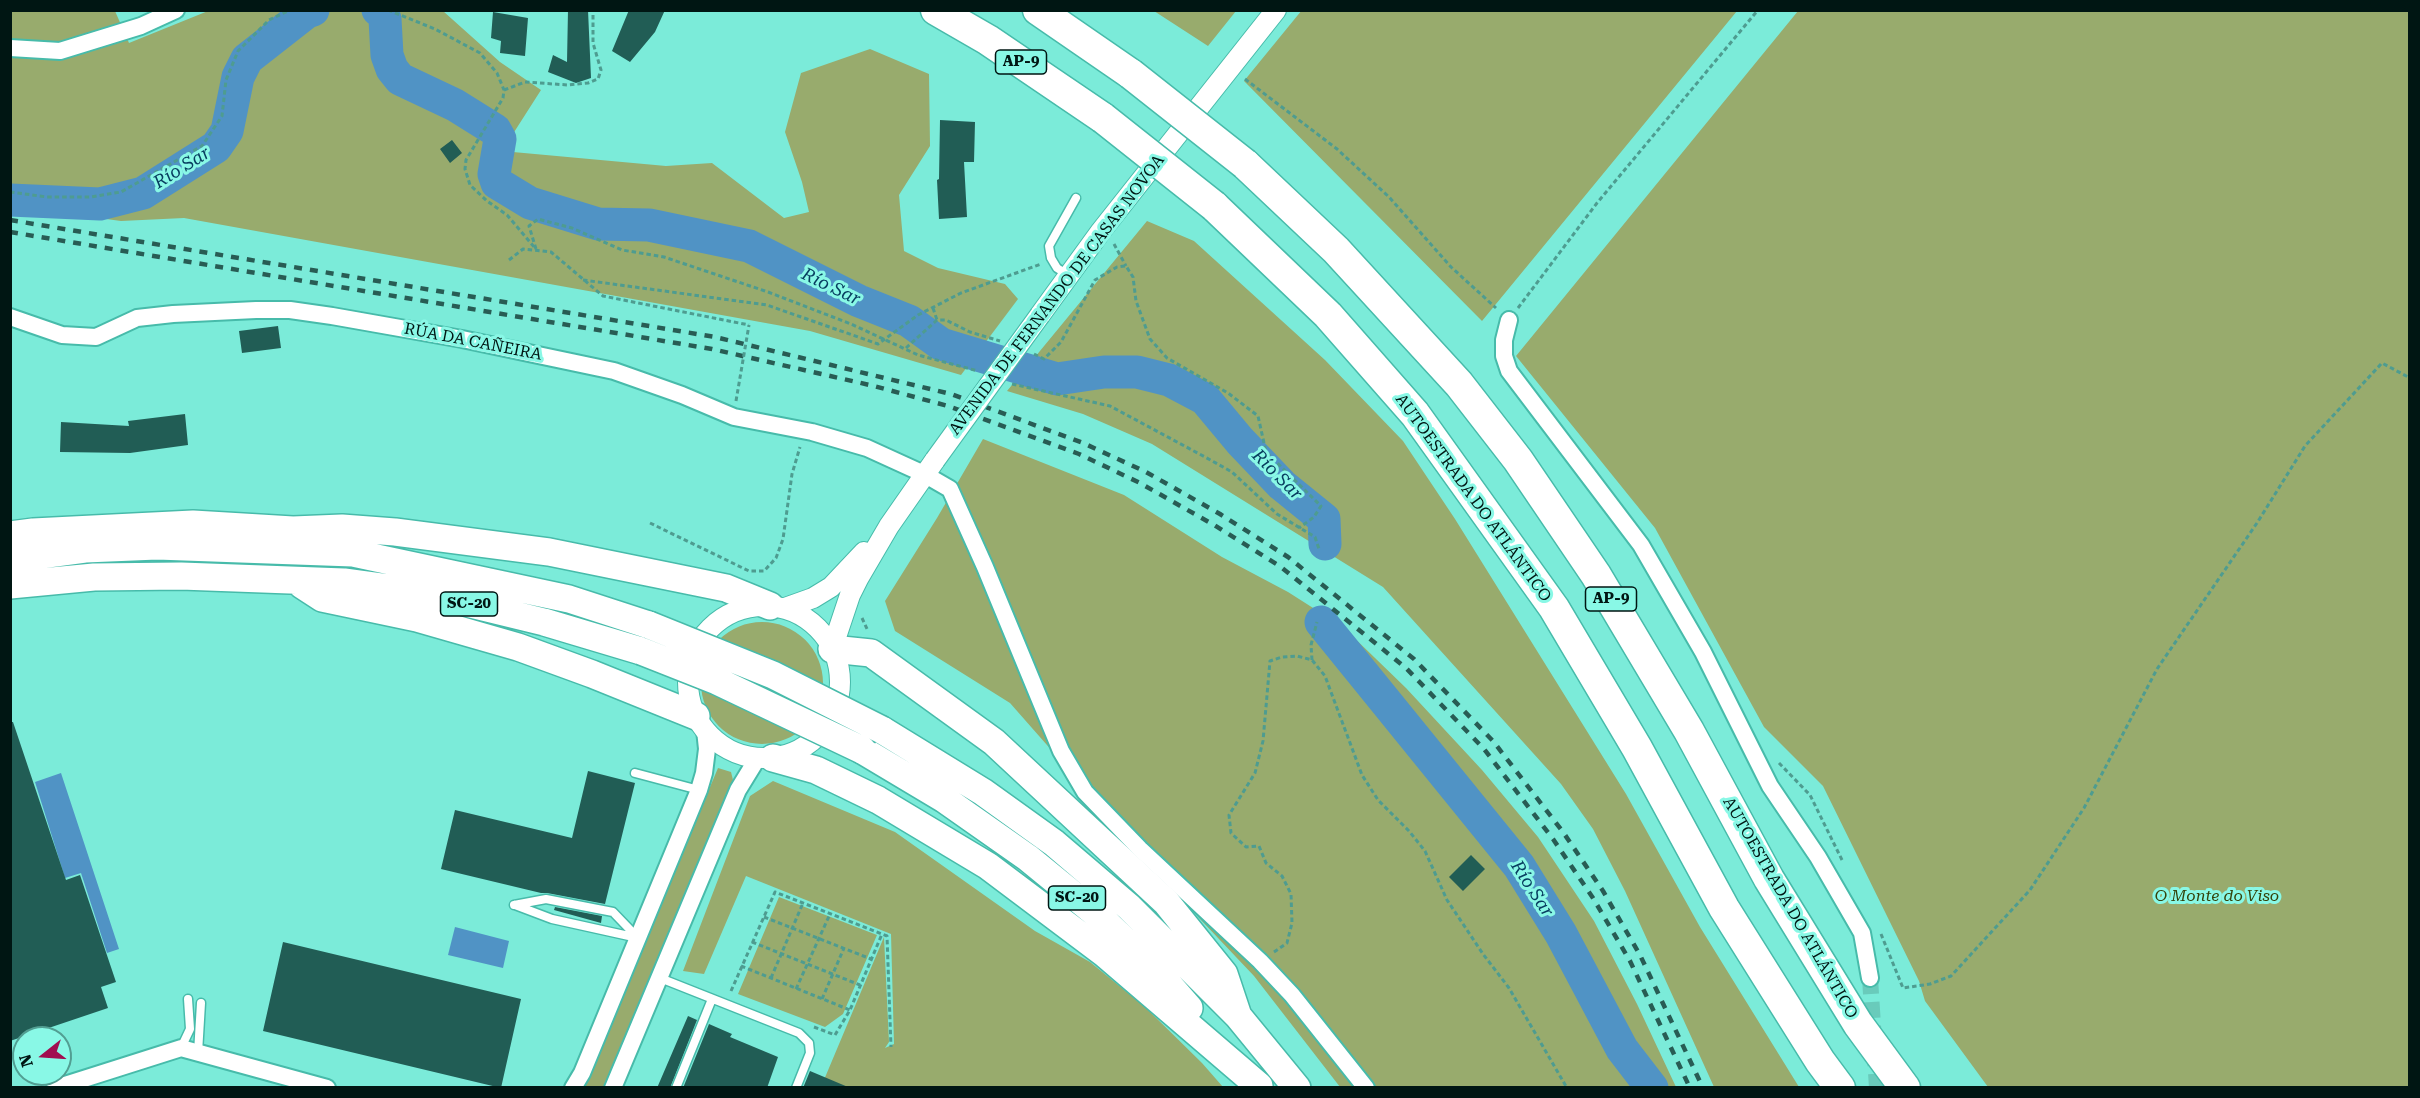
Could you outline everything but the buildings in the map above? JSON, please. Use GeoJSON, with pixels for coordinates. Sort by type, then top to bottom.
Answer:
{"type":"FeatureCollection","features":[{"type":"Feature","properties":{"kind":"highway","name":"AUTOESTRADA DO ATLÁNTICO"},"geometry":{"type":"LineString","coordinates":[[936,10],[988,40],[1103,118],[1214,206],[1328,315],[1415,414],[1554,608],[1637,748],[1724,908],[1840,1088]]}},
{"type":"Feature","properties":{"kind":"highway","name":"AUTOESTRADA DO ATLÁNTICO"},"geometry":{"type":"LineString","coordinates":[[1038,10],[1131,74],[1245,164],[1351,267],[1459,384],[1518,460],[1596,575],[1689,731],[1769,879],[1846,1005],[1905,1088]]}},
{"type":"Feature","properties":{"kind":"highway"},"geometry":{"type":"LineString","coordinates":[[10,535],[161,525],[292,530],[342,528],[395,532],[549,552],[726,588],[778,607]]}},
{"type":"Feature","properties":{"kind":"highway"},"geometry":{"type":"LineString","coordinates":[[292,530],[353,553]]}},
{"type":"Feature","properties":{"kind":"highway","name":"SC-20"},"geometry":{"type":"LineString","coordinates":[[10,559],[85,549],[157,546],[353,553],[569,599],[649,625],[773,675],[882,730],[983,792],[1054,843],[1130,907],[1238,1016],[1297,1088]]}},
{"type":"Feature","properties":{"kind":"highway","name":"SC-20"},"geometry":{"type":"LineString","coordinates":[[10,585],[94,577],[181,576],[344,582],[425,593],[544,622],[641,651],[717,681],[862,750],[944,799],[1028,858],[1099,915],[1161,976],[1259,1087]]}},
{"type":"Feature","properties":{"kind":"highway"},"geometry":{"type":"LineString","coordinates":[[293,579],[322,598],[417,618],[518,647],[592,674],[700,723]]}},
{"type":"Feature","properties":{"kind":"highway"},"geometry":{"type":"LineString","coordinates":[[832,649],[871,653],[994,742],[1166,902],[1224,974],[1238,1016]]}},
{"type":"Feature","properties":{"kind":"highway"},"geometry":{"type":"LineString","coordinates":[[765,759],[816,770],[878,800],[988,866],[1105,954],[1259,1087]]}},
{"type":"Feature","properties":{"kind":"street"},"geometry":{"type":"LineString","coordinates":[[10,48],[60,51],[141,26],[176,10]]}},
{"type":"Feature","properties":{"kind":"street","name":"AVENIDA DE FERNANDO DE CASAS NOVOA"},"geometry":{"type":"LineString","coordinates":[[832,649],[850,596],[889,526],[1040,315],[1063,272],[1101,231],[1276,10]]}},
{"type":"Feature","properties":{"kind":"street","name":"RÚA DA CAÑEIRA"},"geometry":{"type":"LineString","coordinates":[[10,317],[62,335],[96,337],[137,318],[173,314],[290,310],[332,316],[462,339],[614,371],[682,394],[734,417],[806,431],[930,467],[950,489],[986,567],[1061,751],[1085,792],[1140,849],[1260,961],[1292,995],[1366,1088]]}},
{"type":"Feature","properties":{"kind":"street"},"geometry":{"type":"LineString","coordinates":[[1509,321],[1504,340],[1504,356],[1509,371],[1641,545],[1703,652],[1770,786],[1818,857],[1862,933],[1870,978]]}},
{"type":"Feature","properties":{"kind":"street","name":"AVENIDA DE FERNANDO DE CASAS NOVOA"},"geometry":{"type":"LineString","coordinates":[[573,1088],[582,1073],[704,773],[707,749],[689,694],[689,671],[695,649],[708,630],[726,616],[747,608],[778,607],[813,598],[831,587],[889,526]]}},
{"type":"Feature","properties":{"kind":"street"},"geometry":{"type":"LineString","coordinates":[[700,723],[719,744],[737,754],[765,759],[798,751],[819,736],[833,716],[840,691],[839,665],[832,649],[817,627],[802,616],[778,607]]}},
{"type":"Feature","properties":{"kind":"street"},"geometry":{"type":"LineString","coordinates":[[613,1088],[738,790],[765,759]]}},
{"type":"Feature","properties":{"kind":"street"},"geometry":{"type":"LineString","coordinates":[[55,1088],[181,1048],[327,1088]]}},
{"type":"Feature","properties":{"kind":"lane"},"geometry":{"type":"LineString","coordinates":[[1063,272],[1051,258],[1049,246],[1076,198]]}},
{"type":"Feature","properties":{"kind":"lane"},"geometry":{"type":"LineString","coordinates":[[635,773],[699,790]]}},
{"type":"Feature","properties":{"kind":"lane"},"geometry":{"type":"LineString","coordinates":[[546,899],[613,912],[638,938],[552,919],[514,905],[546,899]]}},
{"type":"Feature","properties":{"kind":"lane"},"geometry":{"type":"LineString","coordinates":[[660,978],[799,1033],[809,1043],[810,1053],[796,1088]]}},
{"type":"Feature","properties":{"kind":"lane"},"geometry":{"type":"LineString","coordinates":[[181,1048],[190,1029],[189,999]]}},
{"type":"Feature","properties":{"kind":"lane"},"geometry":{"type":"LineString","coordinates":[[676,1088],[712,999]]}},
{"type":"Feature","properties":{"kind":"lane"},"geometry":{"type":"LineString","coordinates":[[198,1053],[201,1003]]}},
{"type":"Feature","properties":{"kind":"path"},"geometry":{"type":"LineString","coordinates":[[10,192],[47,197],[90,197],[121,192],[202,146],[222,116],[226,80],[238,51],[269,20],[290,10]]}},
{"type":"Feature","properties":{"kind":"path"},"geometry":{"type":"LineString","coordinates":[[388,10],[435,29],[480,53],[497,73],[504,90],[503,98],[468,156],[465,169],[470,185],[487,201],[507,214],[536,249]]}},
{"type":"Feature","properties":{"kind":"path"},"geometry":{"type":"LineString","coordinates":[[504,90],[525,82],[568,85],[588,83],[598,79],[601,70],[593,43],[593,10]]}},
{"type":"Feature","properties":{"kind":"path"},"geometry":{"type":"LineString","coordinates":[[1231,68],[1337,149],[1389,197],[1450,267],[1509,321],[1597,203],[1758,10]]}},
{"type":"Feature","properties":{"kind":"path"},"geometry":{"type":"LineString","coordinates":[[536,249],[529,226],[538,219],[572,228],[622,250],[664,257],[768,292],[851,324],[918,355],[982,372]]}},
{"type":"Feature","properties":{"kind":"path"},"geometry":{"type":"LineString","coordinates":[[1101,231],[1116,246],[1133,277],[1136,301],[1150,339],[1167,358],[1228,393],[1258,416],[1266,452],[1321,506],[1314,517],[1299,528]]}},
{"type":"Feature","properties":{"kind":"path"},"geometry":{"type":"LineString","coordinates":[[510,260],[523,249],[551,252],[603,296],[749,325],[736,401]]}},
{"type":"Feature","properties":{"kind":"path"},"geometry":{"type":"LineString","coordinates":[[583,280],[767,306],[878,344],[918,315],[961,293],[1039,264],[1063,272]]}},
{"type":"Feature","properties":{"kind":"path"},"geometry":{"type":"LineString","coordinates":[[1024,350],[1044,359],[1061,342],[1095,280],[1117,267],[1126,266]]}},
{"type":"Feature","properties":{"kind":"path"},"geometry":{"type":"LineString","coordinates":[[933,308],[938,320]]}},
{"type":"Feature","properties":{"kind":"path"},"geometry":{"type":"LineString","coordinates":[[906,348],[938,320],[946,320],[970,332],[1003,342]]}},
{"type":"Feature","properties":{"kind":"path"},"geometry":{"type":"LineString","coordinates":[[1876,925],[1887,945],[1903,988],[1930,984],[1951,976],[2030,890],[2084,808],[2157,669],[2258,523],[2305,446],[2382,363],[2409,378]]}},
{"type":"Feature","properties":{"kind":"path"},"geometry":{"type":"LineString","coordinates":[[1011,383],[1110,406],[1232,472],[1277,514],[1315,537],[1318,549]]}},
{"type":"Feature","properties":{"kind":"path"},"geometry":{"type":"LineString","coordinates":[[650,523],[749,571],[764,571],[776,558],[783,539],[792,474],[806,431]]}},
{"type":"Feature","properties":{"kind":"path"},"geometry":{"type":"LineString","coordinates":[[1317,622],[1311,645],[1312,660],[1325,676],[1362,775],[1378,800],[1425,851],[1447,900],[1509,988],[1567,1088]]}},
{"type":"Feature","properties":{"kind":"path"},"geometry":{"type":"LineString","coordinates":[[1260,961],[1287,943],[1292,923],[1291,894],[1282,876],[1266,863],[1259,846],[1246,847],[1231,833],[1229,815],[1255,773],[1263,741],[1270,661],[1290,657],[1312,660]]}},
{"type":"Feature","properties":{"kind":"path"},"geometry":{"type":"LineString","coordinates":[[1755,753],[1782,764],[1810,795],[1845,865]]}},
{"type":"Feature","properties":{"kind":"path"},"geometry":{"type":"LineString","coordinates":[[730,994],[775,892],[887,936],[891,1047]]}},
{"type":"Feature","properties":{"kind":"path"},"geometry":{"type":"LineString","coordinates":[[771,978],[803,903]]}},
{"type":"Feature","properties":{"kind":"path"},"geometry":{"type":"LineString","coordinates":[[796,989],[831,914]]}},
{"type":"Feature","properties":{"kind":"path"},"geometry":{"type":"LineString","coordinates":[[763,917],[871,959]]}},
{"type":"Feature","properties":{"kind":"path"},"geometry":{"type":"LineString","coordinates":[[804,1023],[835,1035],[850,1010],[882,934]]}},
{"type":"Feature","properties":{"kind":"path"},"geometry":{"type":"LineString","coordinates":[[752,942],[860,985]]}},
{"type":"Feature","properties":{"kind":"path"},"geometry":{"type":"LineString","coordinates":[[822,999],[844,948]]}},
{"type":"Feature","properties":{"kind":"path"},"geometry":{"type":"LineString","coordinates":[[741,966],[850,1010]]}},
{"type":"Feature","properties":{"kind":"green space"},"geometry":{"type":"Polygon","coordinates":[[[1302,10],[1737,11],[1482,321],[1244,81],[1302,10]]]}},
{"type":"Feature","properties":{"kind":"green space"},"geometry":{"type":"Polygon","coordinates":[[[11,11],[115,11],[129,43],[208,11],[443,11],[500,62],[541,90],[502,151],[666,166],[712,163],[784,218],[809,212],[802,182],[785,132],[801,73],[870,49],[929,74],[930,146],[899,195],[904,251],[938,268],[1005,284],[1018,299],[961,375],[810,331],[184,218],[121,221],[11,206],[11,11]]]}},
{"type":"Feature","properties":{"kind":"green space"},"geometry":{"type":"Polygon","coordinates":[[[1154,11],[1236,11],[1208,46],[1154,11]]]}},
{"type":"Feature","properties":{"kind":"green space","name":"O Monte do Viso"},"geometry":{"type":"Polygon","coordinates":[[[1798,11],[2409,11],[2409,1087],[1988,1087],[1925,1001],[1919,981],[1823,786],[1764,727],[1655,528],[1516,356],[1798,11]]]}},
{"type":"Feature","properties":{"kind":"green space"},"geometry":{"type":"Polygon","coordinates":[[[1147,221],[1194,241],[1325,360],[1403,441],[1455,519],[1626,794],[1700,927],[1799,1087],[1714,1087],[1625,891],[1593,829],[1561,784],[1383,587],[1152,444],[1083,414],[1007,391],[1147,221]]]}},
{"type":"Feature","properties":{"kind":"green space"},"geometry":{"type":"Polygon","coordinates":[[[983,439],[1124,495],[1222,557],[1288,592],[1343,627],[1406,688],[1482,770],[1538,837],[1594,921],[1676,1087],[1340,1087],[1254,976],[1200,919],[1010,703],[895,631],[885,601],[983,439]]]}},
{"type":"Feature","properties":{"kind":"green space"},"geometry":{"type":"Polygon","coordinates":[[[762,622],[785,626],[805,640],[819,660],[823,683],[819,706],[805,726],[785,740],[762,744],[739,740],[719,726],[705,706],[701,683],[705,660],[719,640],[739,626],[762,622]]]}},
{"type":"Feature","properties":{"kind":"green space"},"geometry":{"type":"Polygon","coordinates":[[[718,768],[731,772],[733,780],[604,1087],[583,1088],[718,768]]]}},
{"type":"Feature","properties":{"kind":"green space"},"geometry":{"type":"Polygon","coordinates":[[[773,781],[895,832],[1035,931],[1090,962],[1144,1006],[1223,1087],[821,1087],[884,937],[889,1042],[885,1048],[894,1044],[891,934],[746,876],[704,974],[683,971],[750,796],[773,781]]]}},
{"type":"Feature","properties":{"kind":"green space"},"geometry":{"type":"Polygon","coordinates":[[[779,897],[877,935],[843,1014],[825,1027],[738,994],[779,897]]]}},
{"type":"Feature","properties":{"kind":"water"},"geometry":{"type":"Polygon","coordinates":[[[61,773],[119,949],[107,953],[81,873],[65,878],[35,782],[61,773]]]}},
{"type":"Feature","properties":{"kind":"water"},"geometry":{"type":"Polygon","coordinates":[[[455,927],[509,941],[503,968],[448,955],[455,927]]]}},
{"type":"Feature","properties":{"kind":"waterway","name":"Río Sar"},"geometry":{"type":"LineString","coordinates":[[10,200],[100,204],[143,193],[216,147],[227,131],[238,77],[247,59],[307,12],[313,10]]}},
{"type":"Feature","properties":{"kind":"waterway","name":"Río Sar"},"geometry":{"type":"LineString","coordinates":[[378,10],[382,12],[385,19],[387,55],[392,69],[400,79],[455,105],[495,130],[500,139],[494,174],[497,183],[530,203],[598,224],[649,225],[749,246],[859,301],[909,321],[941,344],[1057,379],[1104,372],[1137,372],[1169,380],[1205,399],[1240,441],[1282,485],[1324,519],[1325,544]]}},
{"type":"Feature","properties":{"kind":"waterway","name":"Río Sar"},"geometry":{"type":"LineString","coordinates":[[1321,622],[1519,866],[1561,934],[1622,1049],[1652,1088]]}},
{"type":"Feature","properties":{"kind":"tunnel"},"geometry":{"type":"LineString","coordinates":[[1870,978],[1877,1088]]}},
{"type":"Feature","properties":{"kind":"railway"},"geometry":{"type":"LineString","coordinates":[[10,220],[715,337],[951,394],[1083,443],[1146,472],[1220,514],[1288,557],[1414,659],[1493,741],[1563,832],[1603,891],[1640,955],[1703,1088]]}},
{"type":"Feature","properties":{"kind":"railway"},"geometry":{"type":"LineString","coordinates":[[10,232],[712,349],[874,386],[948,406],[1079,454],[1140,483],[1281,567],[1406,668],[1484,749],[1553,839],[1593,898],[1630,961],[1690,1088]]}}]}
